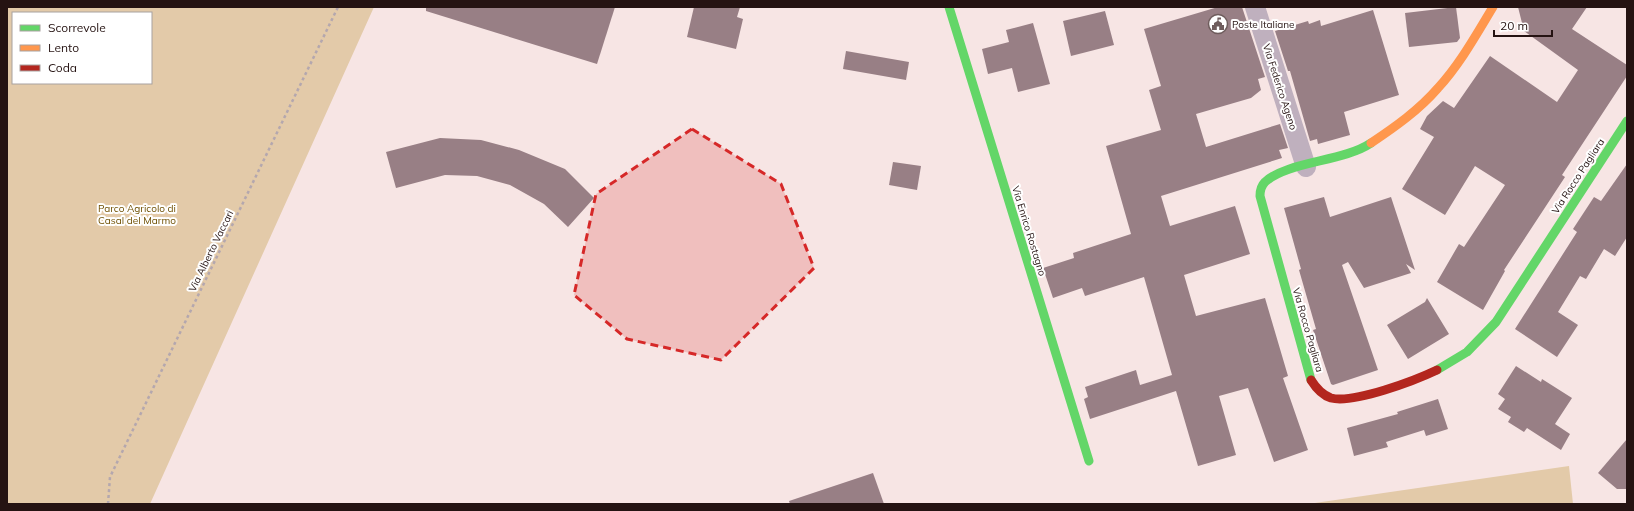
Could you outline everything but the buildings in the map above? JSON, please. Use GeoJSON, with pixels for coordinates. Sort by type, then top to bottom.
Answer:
{"type":"FeatureCollection","features":[{"type":"Feature","properties":{"kind":"street","name":"Via Enrico Rostagno"},"geometry":{"type":"LineString","coordinates":[[949,7],[1089,461]]}},
{"type":"Feature","properties":{"kind":"street","name":"Via Federico Ageno"},"geometry":{"type":"LineString","coordinates":[[1255,7],[1306,167]]}},
{"type":"Feature","properties":{"kind":"street","name":"Via Rocco Pagliara"},"geometry":{"type":"LineString","coordinates":[[1493,7],[1451,74],[1429,99],[1412,114],[1364,148],[1353,153],[1271,178],[1261,186],[1260,196],[1312,383],[1326,396],[1332,399],[1347,399],[1369,394],[1436,371],[1457,358],[1478,342],[1505,307],[1627,121]]}},
{"type":"Feature","properties":{"kind":"path","name":"Via Alberto Vaccari"},"geometry":{"type":"LineString","coordinates":[[108,504],[110,477],[338,7]]}},
{"type":"Feature","properties":{"kind":"highlighted area"},"geometry":{"type":"Polygon","coordinates":[[[692,129],[781,184],[814,268],[721,360],[627,339],[574,295],[596,194],[692,129]]]}},
{"type":"Feature","properties":{"kind":"green space","name":"Parco Agricolo di Casal del Marmo"},"geometry":{"type":"Polygon","coordinates":[[[7,7],[374,7],[150,504],[7,504],[7,7]]]}},
{"type":"Feature","properties":{"kind":"green space"},"geometry":{"type":"Polygon","coordinates":[[[1569,466],[1573,504],[1308,504],[1569,466]]]}},
{"type":"Feature","properties":{"kind":"traffic: fast"},"geometry":{"type":"LineString","coordinates":[[949,7],[1089,461]]}},
{"type":"Feature","properties":{"kind":"traffic: fast"},"geometry":{"type":"LineString","coordinates":[[1437,370],[1467,352],[1496,322],[1627,121]]}},
{"type":"Feature","properties":{"kind":"traffic: fast"},"geometry":{"type":"LineString","coordinates":[[1311,380],[1260,196],[1261,190],[1265,182],[1275,175],[1301,165],[1346,154],[1371,143]]}},
{"type":"Feature","properties":{"kind":"traffic: slow"},"geometry":{"type":"LineString","coordinates":[[1371,143],[1415,111],[1431,96],[1461,59],[1493,7]]}},
{"type":"Feature","properties":{"kind":"traffic: jam"},"geometry":{"type":"LineString","coordinates":[[1311,380],[1322,393],[1331,398],[1354,398],[1385,390],[1437,370]]}},
{"type":"Feature","properties":{"kind":"place","name":"Poste Italiane"},"geometry":{"type":"Point","coordinates":[1218,24]}}]}
